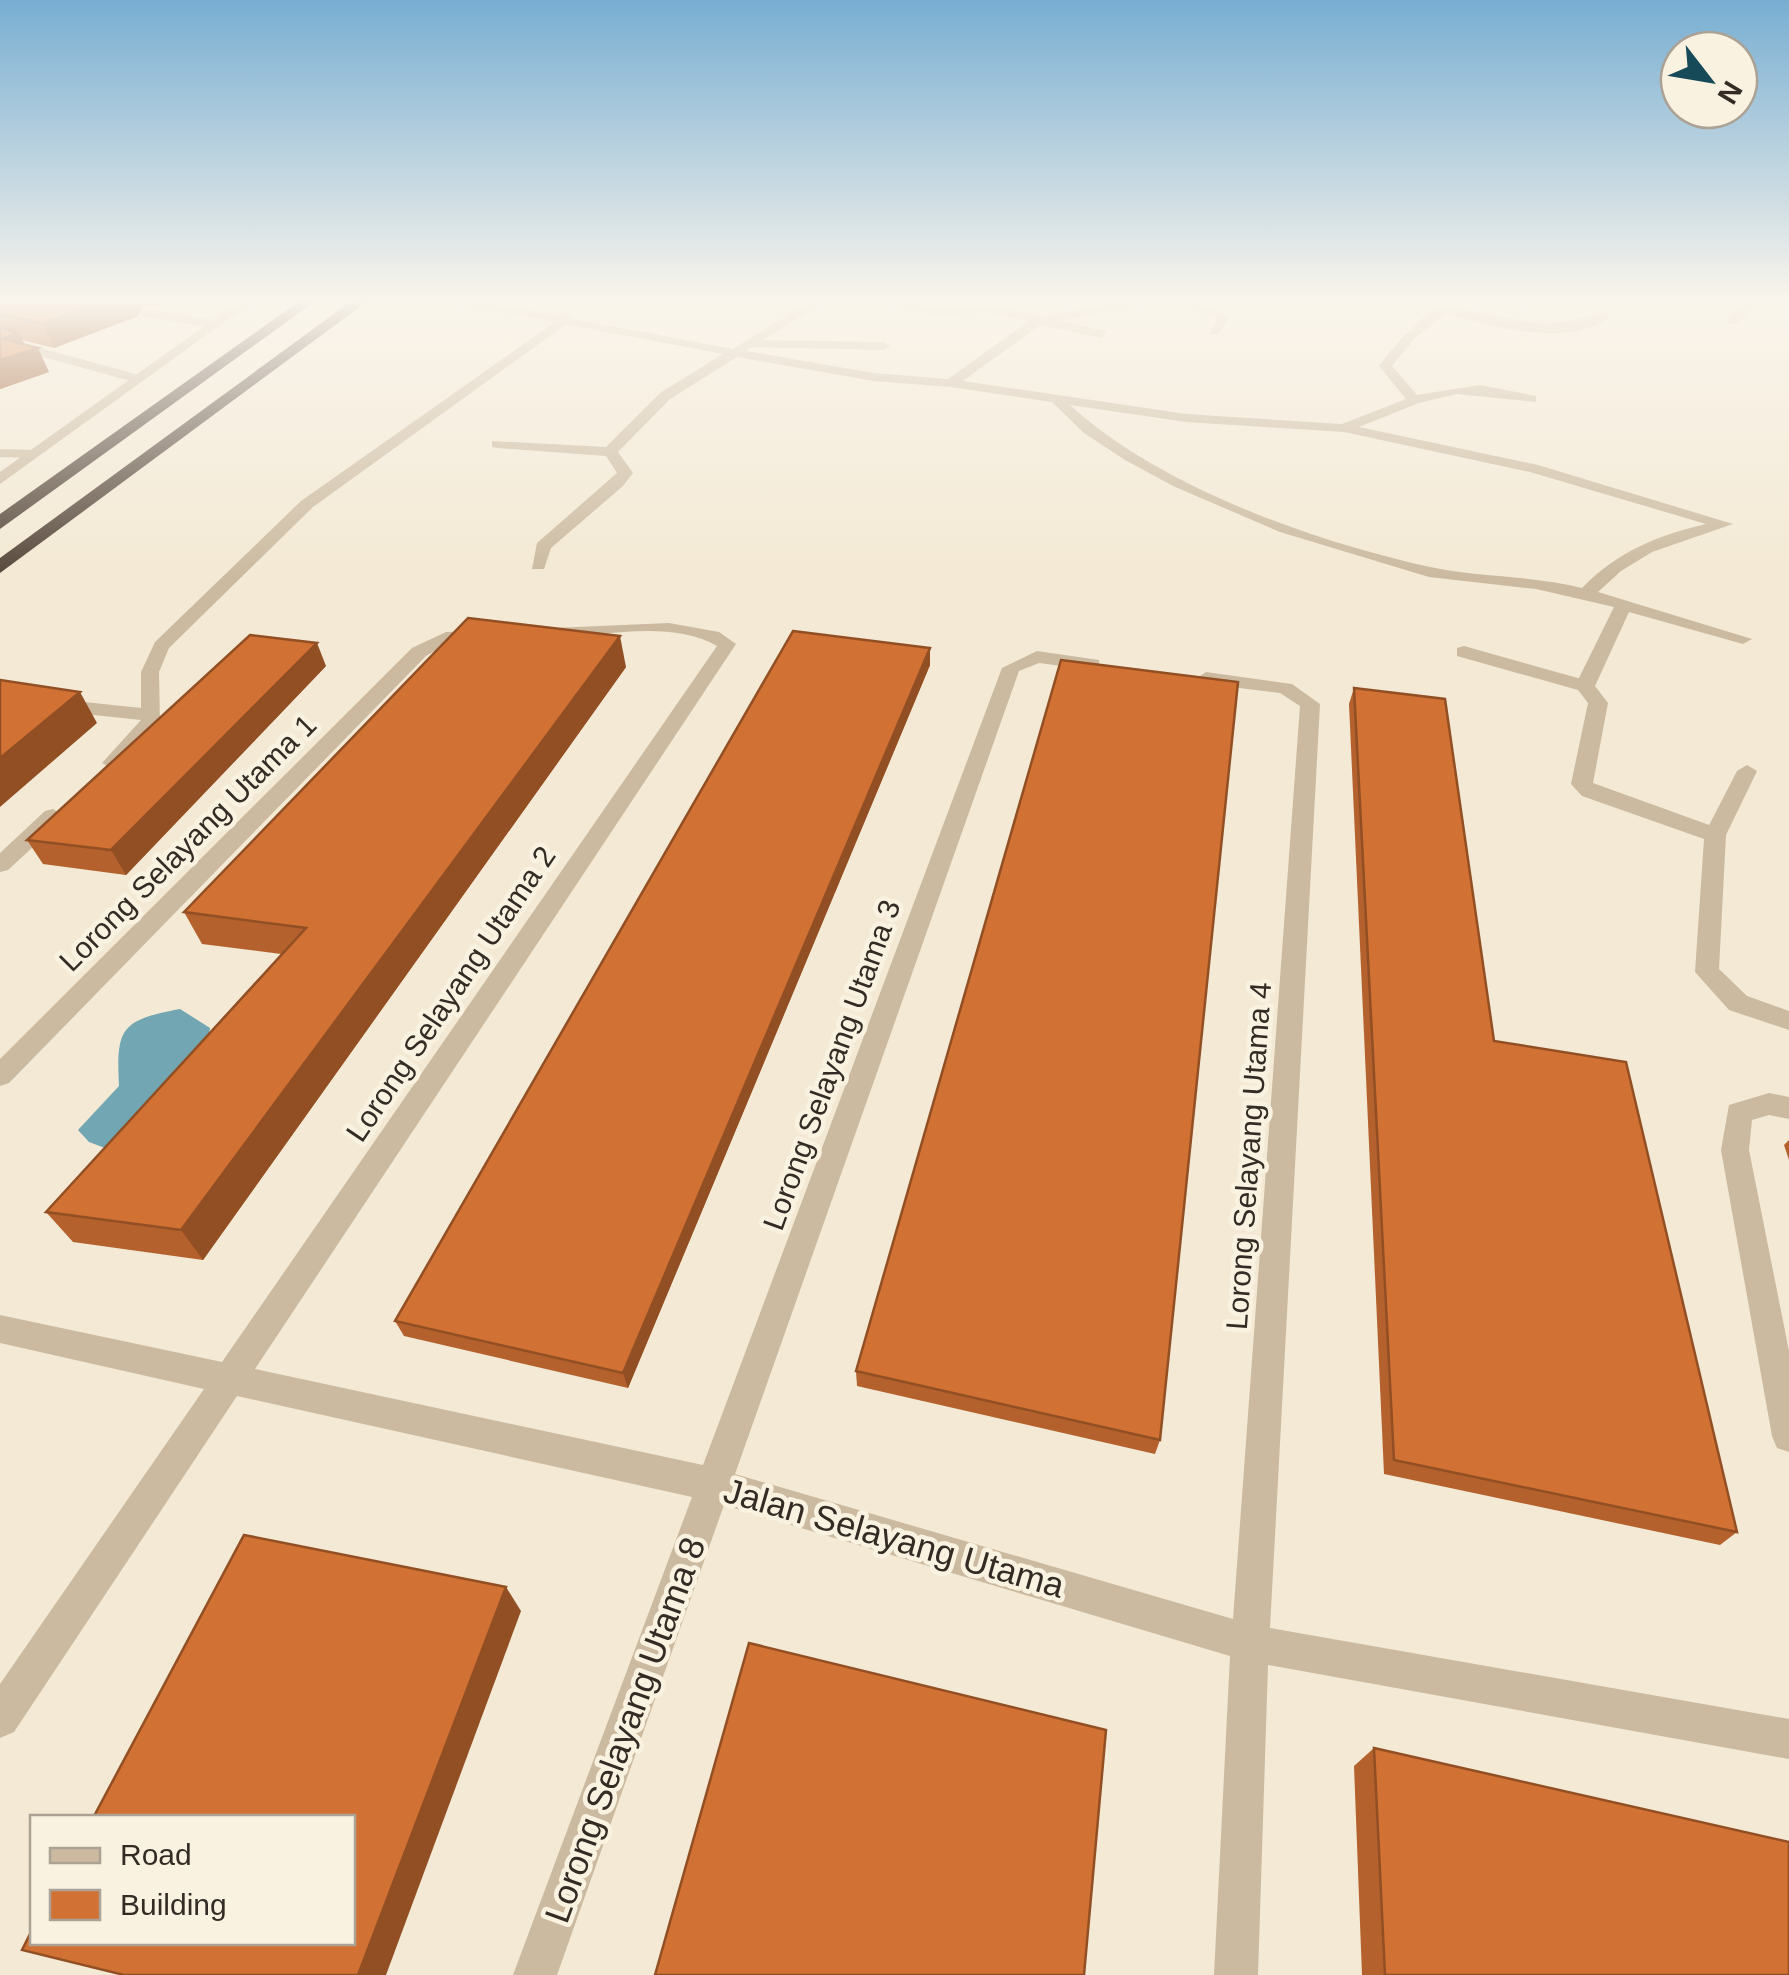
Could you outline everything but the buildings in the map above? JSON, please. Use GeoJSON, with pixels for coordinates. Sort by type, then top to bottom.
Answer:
{"type":"FeatureCollection","features":[{"type":"Feature","properties":{"kind":"highway"},"geometry":{"type":"LineString","coordinates":[[0,523],[182,392]]}},
{"type":"Feature","properties":{"kind":"highway"},"geometry":{"type":"LineString","coordinates":[[0,567],[237,392]]}},
{"type":"Feature","properties":{"kind":"street"},"geometry":{"type":"LineString","coordinates":[[0,478],[120,392]]}},
{"type":"Feature","properties":{"kind":"street"},"geometry":{"type":"LineString","coordinates":[[99,774],[150,724],[150,672],[162,646],[288,522],[465,392]]}},
{"type":"Feature","properties":{"kind":"street"},"geometry":{"type":"LineString","coordinates":[[498,444],[610,452],[671,392]]}},
{"type":"Feature","properties":{"kind":"street"},"geometry":{"type":"LineString","coordinates":[[1003,392],[1205,420],[1344,428],[1534,468],[1725,524],[1660,538],[1624,556],[1585,595]]}},
{"type":"Feature","properties":{"kind":"street"},"geometry":{"type":"LineString","coordinates":[[1407,392],[1414,400]]}},
{"type":"Feature","properties":{"kind":"street"},"geometry":{"type":"LineString","coordinates":[[1344,428],[1414,400],[1448,392]]}},
{"type":"Feature","properties":{"kind":"street"},"geometry":{"type":"LineString","coordinates":[[1501,392],[1531,399]]}},
{"type":"Feature","properties":{"kind":"street"},"geometry":{"type":"LineString","coordinates":[[1058,402],[1098,440],[1231,506],[1334,547],[1434,574],[1549,585],[1743,638]]}},
{"type":"Feature","properties":{"kind":"street"},"geometry":{"type":"LineString","coordinates":[[538,565],[543,546],[625,473],[610,452]]}},
{"type":"Feature","properties":{"kind":"street"},"geometry":{"type":"LineString","coordinates":[[0,453],[34,454]]}},
{"type":"Feature","properties":{"kind":"street"},"geometry":{"type":"LineString","coordinates":[[1585,686],[1624,604]]}},
{"type":"Feature","properties":{"kind":"street","name":"Lorong Selayang Utama 2"},"geometry":{"type":"LineString","coordinates":[[0,1718],[727,644],[716,635],[691,628],[540,634]]}},
{"type":"Feature","properties":{"kind":"street","name":"Lorong Selayang Utama 1"},"geometry":{"type":"LineString","coordinates":[[0,1076],[419,652],[446,637],[503,635]]}},
{"type":"Feature","properties":{"kind":"street"},"geometry":{"type":"LineString","coordinates":[[1464,652],[1585,686],[1598,703],[1582,784],[1588,791],[1716,836]]}},
{"type":"Feature","properties":{"kind":"street","name":"Lorong Selayang Utama 3"},"geometry":{"type":"LineString","coordinates":[[714,1485],[1011,668],[1038,657],[1114,666]]}},
{"type":"Feature","properties":{"kind":"street","name":"Lorong Selayang Utama 4"},"geometry":{"type":"LineString","coordinates":[[1190,676],[1285,688],[1310,704],[1250,1643]]}},
{"type":"Feature","properties":{"kind":"street"},"geometry":{"type":"LineString","coordinates":[[0,698],[151,715]]}},
{"type":"Feature","properties":{"kind":"street"},"geometry":{"type":"LineString","coordinates":[[1746,771],[1716,836],[1706,972],[1738,1003],[1789,1021]]}},
{"type":"Feature","properties":{"kind":"street"},"geometry":{"type":"LineString","coordinates":[[0,864],[71,800]]}},
{"type":"Feature","properties":{"kind":"street"},"geometry":{"type":"LineString","coordinates":[[1789,1108],[1770,1104],[1738,1113],[1735,1150],[1789,1436]]}},
{"type":"Feature","properties":{"kind":"street","name":"Jalan Selayang Utama"},"geometry":{"type":"LineString","coordinates":[[0,1330],[714,1485],[1250,1643],[1789,1738]]}},
{"type":"Feature","properties":{"kind":"street","name":"Lorong Selayang Utama 8"},"geometry":{"type":"LineString","coordinates":[[536,1975],[714,1485]]}},
{"type":"Feature","properties":{"kind":"street"},"geometry":{"type":"LineString","coordinates":[[1236,1975],[1250,1643]]}},
{"type":"Feature","properties":{"kind":"water"},"geometry":{"type":"Polygon","coordinates":[[[180,1009],[210,1028],[208,1046],[113,1151],[89,1142],[78,1130],[119,1086],[119,1051],[126,1030],[145,1018],[180,1009]]]}}]}
